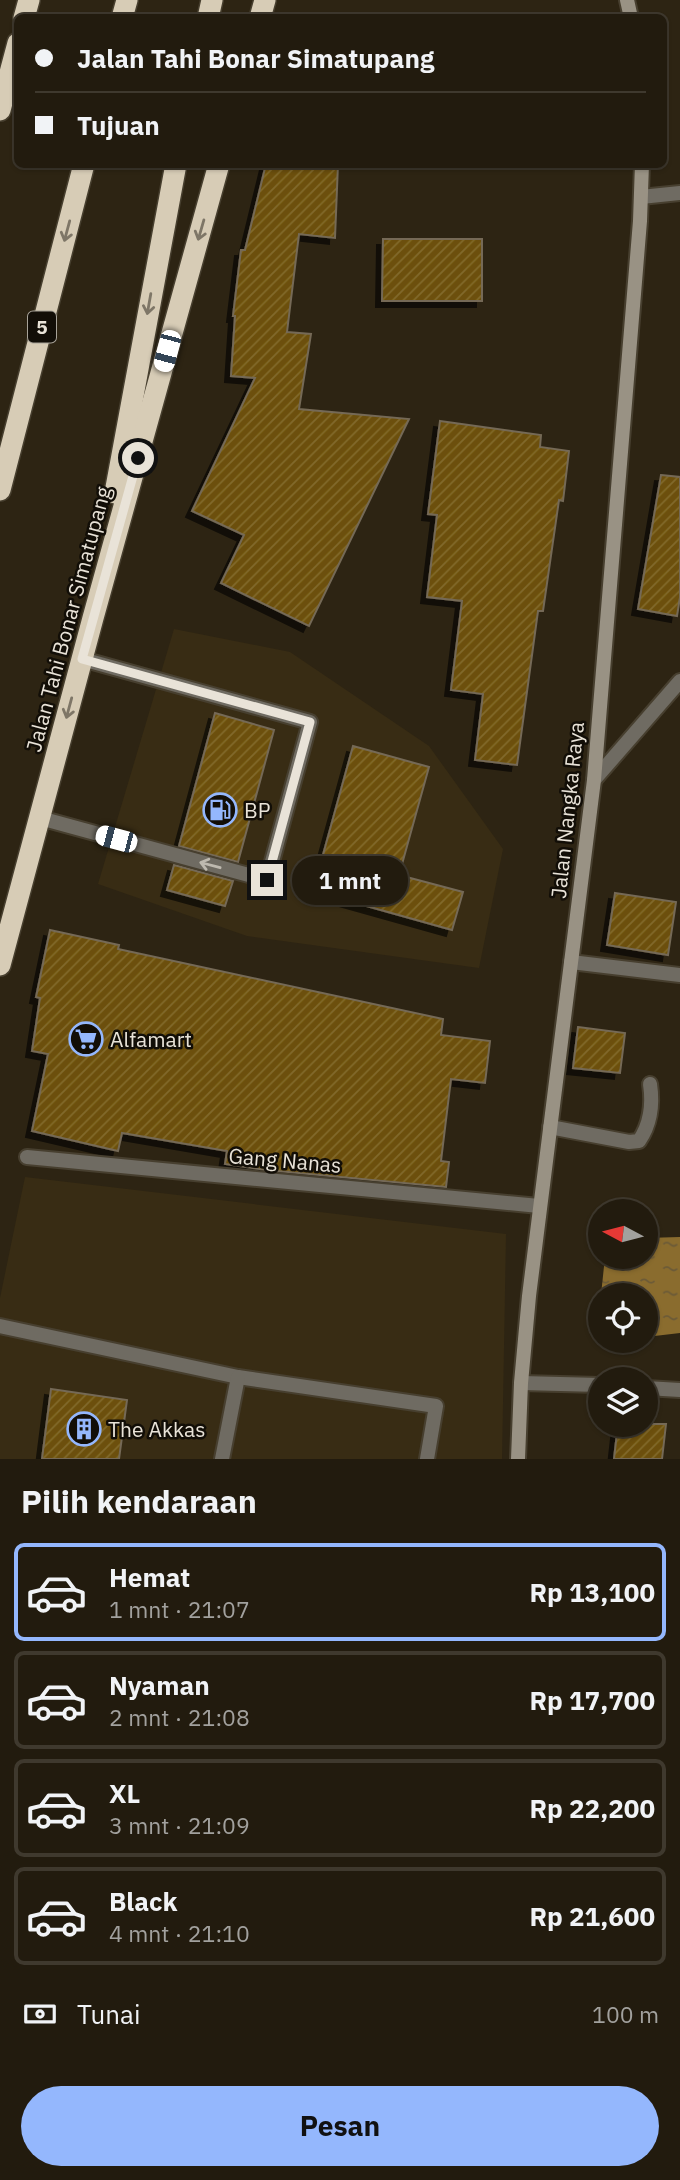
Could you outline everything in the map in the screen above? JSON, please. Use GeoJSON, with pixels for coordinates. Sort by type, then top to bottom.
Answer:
{"type":"FeatureCollection","features":[{"type":"Feature","properties":{"kind":"highway"},"geometry":{"type":"LineString","coordinates":[[0,110],[14,58]]}},
{"type":"Feature","properties":{"kind":"highway","name":"5"},"geometry":{"type":"LineString","coordinates":[[0,490],[83,168]]}},
{"type":"Feature","properties":{"kind":"highway"},"geometry":{"type":"LineString","coordinates":[[93,618],[175,168]]}},
{"type":"Feature","properties":{"kind":"highway","name":"Jalan Tahi Bonar Simatupang"},"geometry":{"type":"LineString","coordinates":[[0,965],[218,168]]}},
{"type":"Feature","properties":{"kind":"street","name":"Jalan Nangka Raya"},"geometry":{"type":"LineString","coordinates":[[518,1459],[521,1383],[539,1206],[594,780],[642,168]]}},
{"type":"Feature","properties":{"kind":"street"},"geometry":{"type":"LineString","coordinates":[[641,197],[680,193]]}},
{"type":"Feature","properties":{"kind":"street"},"geometry":{"type":"LineString","coordinates":[[40,818],[267,880],[310,722],[82,659]]}},
{"type":"Feature","properties":{"kind":"street"},"geometry":{"type":"LineString","coordinates":[[594,780],[680,681]]}},
{"type":"Feature","properties":{"kind":"street"},"geometry":{"type":"LineString","coordinates":[[571,962],[680,975]]}},
{"type":"Feature","properties":{"kind":"street"},"geometry":{"type":"LineString","coordinates":[[550,1127],[629,1142],[639,1141],[647,1129],[652,1096],[650,1084]]}},
{"type":"Feature","properties":{"kind":"street","name":"Gang Nanas"},"geometry":{"type":"LineString","coordinates":[[27,1157],[539,1206]]}},
{"type":"Feature","properties":{"kind":"street"},"geometry":{"type":"LineString","coordinates":[[0,1326],[238,1377],[436,1406],[427,1459]]}},
{"type":"Feature","properties":{"kind":"street"},"geometry":{"type":"LineString","coordinates":[[222,1459],[238,1377]]}},
{"type":"Feature","properties":{"kind":"street"},"geometry":{"type":"LineString","coordinates":[[521,1383],[588,1385]]}},
{"type":"Feature","properties":{"kind":"street"},"geometry":{"type":"LineString","coordinates":[[658,1389],[680,1390]]}},
{"type":"Feature","properties":{"kind":"shaded area"},"geometry":{"type":"Polygon","coordinates":[[[174,629],[290,652],[429,746],[503,849],[479,968],[247,936],[98,884],[174,629]]]}},
{"type":"Feature","properties":{"kind":"shaded area"},"geometry":{"type":"Polygon","coordinates":[[[25,1177],[506,1234],[502,1459],[0,1459],[0,1298],[25,1177]]]}},
{"type":"Feature","properties":{"kind":"water"},"geometry":{"type":"Polygon","coordinates":[[[680,1237],[680,1333],[658,1336],[658,1283],[602,1283],[604,1269],[658,1269],[658,1238],[680,1237]]]}},
{"type":"Feature","properties":{"kind":"building"},"geometry":{"type":"Polygon","coordinates":[[[265,168],[338,168],[335,238],[299,234],[287,332],[311,334],[299,409],[409,419],[309,626],[221,583],[244,535],[192,511],[255,378],[231,376],[233,316],[241,250],[245,250],[265,168]]]}},
{"type":"Feature","properties":{"kind":"building"},"geometry":{"type":"Polygon","coordinates":[[[383,239],[482,239],[482,301],[382,301],[383,239]]]}},
{"type":"Feature","properties":{"kind":"building"},"geometry":{"type":"Polygon","coordinates":[[[440,421],[541,435],[540,447],[569,451],[543,611],[538,611],[517,765],[475,760],[483,694],[451,690],[462,601],[427,597],[437,515],[428,514],[440,421]]]}},
{"type":"Feature","properties":{"kind":"building"},"geometry":{"type":"Polygon","coordinates":[[[661,475],[680,477],[680,597],[677,616],[638,609],[661,475]]]}},
{"type":"Feature","properties":{"kind":"building","name":"BP"},"geometry":{"type":"Polygon","coordinates":[[[215,713],[274,730],[238,862],[179,846],[215,713]]]}},
{"type":"Feature","properties":{"kind":"building"},"geometry":{"type":"Polygon","coordinates":[[[353,746],[429,767],[399,875],[463,892],[452,930],[313,891],[353,746]]]}},
{"type":"Feature","properties":{"kind":"building"},"geometry":{"type":"Polygon","coordinates":[[[174,865],[233,881],[225,906],[167,890],[174,865]]]}},
{"type":"Feature","properties":{"kind":"building"},"geometry":{"type":"Polygon","coordinates":[[[615,893],[676,902],[668,955],[607,945],[615,893]]]}},
{"type":"Feature","properties":{"kind":"building"},"geometry":{"type":"Polygon","coordinates":[[[50,930],[119,945],[118,949],[443,1019],[441,1035],[490,1041],[485,1083],[451,1079],[441,1161],[449,1162],[446,1187],[225,1164],[227,1151],[122,1133],[118,1151],[32,1131],[48,1054],[32,1051],[40,998],[36,997],[50,930]]]}},
{"type":"Feature","properties":{"kind":"building"},"geometry":{"type":"Polygon","coordinates":[[[578,1027],[625,1033],[620,1073],[573,1068],[578,1027]]]}},
{"type":"Feature","properties":{"kind":"building","name":"The Akkas"},"geometry":{"type":"Polygon","coordinates":[[[51,1389],[127,1400],[119,1459],[42,1459],[51,1389]]]}},
{"type":"Feature","properties":{"kind":"building"},"geometry":{"type":"Polygon","coordinates":[[[658,1424],[666,1424],[662,1459],[614,1459],[617,1437],[658,1437],[658,1424]]]}},
{"type":"Feature","properties":{"kind":"place","name":"BP"},"geometry":{"type":"Point","coordinates":[220,810]}},
{"type":"Feature","properties":{"kind":"place","name":"Alfamart"},"geometry":{"type":"Point","coordinates":[86,1039]}},
{"type":"Feature","properties":{"kind":"place","name":"The Akkas"},"geometry":{"type":"Point","coordinates":[84,1429]}},
{"type":"Feature","properties":{"kind":"route"},"geometry":{"type":"LineString","coordinates":[[138,458],[82,659],[310,722],[267,880]]}}]}
